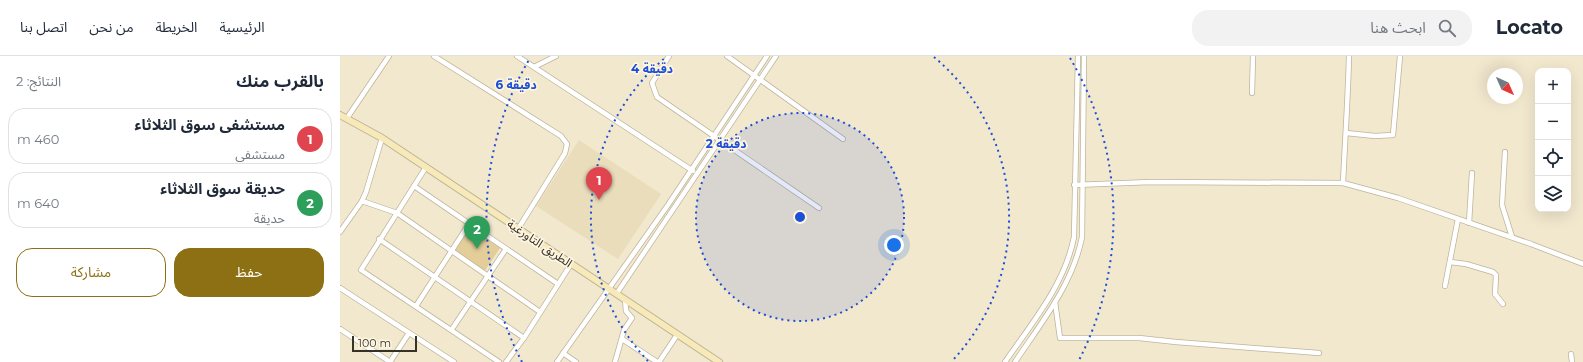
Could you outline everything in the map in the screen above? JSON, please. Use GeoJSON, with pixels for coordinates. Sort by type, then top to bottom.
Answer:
{"type":"FeatureCollection","features":[{"type":"Feature","properties":{"kind":"street"},"geometry":{"type":"LineString","coordinates":[[347,118],[389,56]]}},
{"type":"Feature","properties":{"kind":"street"},"geometry":{"type":"LineString","coordinates":[[434,56],[561,136],[567,144],[565,153],[518,228]]}},
{"type":"Feature","properties":{"kind":"street"},"geometry":{"type":"LineString","coordinates":[[517,56],[696,174]]}},
{"type":"Feature","properties":{"kind":"street"},"geometry":{"type":"LineString","coordinates":[[534,67],[556,56]]}},
{"type":"Feature","properties":{"kind":"street"},"geometry":{"type":"LineString","coordinates":[[669,56],[653,78],[652,83],[654,90],[663,102],[720,139],[818,208]]}},
{"type":"Feature","properties":{"kind":"street"},"geometry":{"type":"LineString","coordinates":[[727,56],[843,139]]}},
{"type":"Feature","properties":{"kind":"street"},"geometry":{"type":"LineString","coordinates":[[557,362],[610,289],[767,56]]}},
{"type":"Feature","properties":{"kind":"street"},"geometry":{"type":"LineString","coordinates":[[617,293],[776,56]]}},
{"type":"Feature","properties":{"kind":"street"},"geometry":{"type":"LineString","coordinates":[[1005,362],[1060,279],[1070,255],[1074,237],[1078,56]]}},
{"type":"Feature","properties":{"kind":"street"},"geometry":{"type":"LineString","coordinates":[[1015,362],[1055,302],[1067,280],[1079,250],[1082,231],[1081,184],[1084,56]]}},
{"type":"Feature","properties":{"kind":"street"},"geometry":{"type":"LineString","coordinates":[[1252,93],[1253,56]]}},
{"type":"Feature","properties":{"kind":"street"},"geometry":{"type":"LineString","coordinates":[[1343,182],[1348,107],[1349,56]]}},
{"type":"Feature","properties":{"kind":"street"},"geometry":{"type":"LineString","coordinates":[[1346,133],[1375,136],[1393,135],[1400,56]]}},
{"type":"Feature","properties":{"kind":"street"},"geometry":{"type":"LineString","coordinates":[[1077,84],[1084,84]]}},
{"type":"Feature","properties":{"kind":"street","name":"الطريق التاورغية"},"geometry":{"type":"LineString","coordinates":[[340,114],[382,138],[719,362]]}},
{"type":"Feature","properties":{"kind":"street"},"geometry":{"type":"LineString","coordinates":[[340,232],[362,201],[382,138]]}},
{"type":"Feature","properties":{"kind":"street"},"geometry":{"type":"LineString","coordinates":[[1505,152],[1502,205],[1512,237]]}},
{"type":"Feature","properties":{"kind":"street"},"geometry":{"type":"LineString","coordinates":[[426,168],[361,270],[452,329],[499,362]]}},
{"type":"Feature","properties":{"kind":"street"},"geometry":{"type":"LineString","coordinates":[[1469,223],[1472,173]]}},
{"type":"Feature","properties":{"kind":"street"},"geometry":{"type":"LineString","coordinates":[[1074,185],[1343,182],[1360,186],[1512,237],[1583,264]]}},
{"type":"Feature","properties":{"kind":"street"},"geometry":{"type":"LineString","coordinates":[[414,186],[558,284]]}},
{"type":"Feature","properties":{"kind":"street"},"geometry":{"type":"LineString","coordinates":[[362,201],[397,214],[540,312]]}},
{"type":"Feature","properties":{"kind":"street"},"geometry":{"type":"LineString","coordinates":[[1445,286],[1458,219]]}},
{"type":"Feature","properties":{"kind":"street"},"geometry":{"type":"LineString","coordinates":[[416,306],[469,224]]}},
{"type":"Feature","properties":{"kind":"street"},"geometry":{"type":"LineString","coordinates":[[380,239],[524,338]]}},
{"type":"Feature","properties":{"kind":"street"},"geometry":{"type":"LineString","coordinates":[[452,329],[506,249]]}},
{"type":"Feature","properties":{"kind":"street"},"geometry":{"type":"LineString","coordinates":[[1450,262],[1466,264],[1493,272],[1496,275],[1495,294],[1503,304]]}},
{"type":"Feature","properties":{"kind":"street"},"geometry":{"type":"LineString","coordinates":[[506,362],[524,338],[571,264]]}},
{"type":"Feature","properties":{"kind":"street"},"geometry":{"type":"LineString","coordinates":[[340,288],[454,362]]}},
{"type":"Feature","properties":{"kind":"street"},"geometry":{"type":"LineString","coordinates":[[616,362],[624,330],[632,318],[626,311],[625,299]]}},
{"type":"Feature","properties":{"kind":"street"},"geometry":{"type":"LineString","coordinates":[[1055,302],[1060,338],[1139,338],[1319,353]]}},
{"type":"Feature","properties":{"kind":"street"},"geometry":{"type":"LineString","coordinates":[[340,329],[390,362],[409,333]]}},
{"type":"Feature","properties":{"kind":"street"},"geometry":{"type":"LineString","coordinates":[[622,339],[658,362],[677,335]]}},
{"type":"Feature","properties":{"kind":"street"},"geometry":{"type":"LineString","coordinates":[[563,353],[576,362]]}},
{"type":"Feature","properties":{"kind":"street"},"geometry":{"type":"LineString","coordinates":[[1571,354],[1572,362]]}},
{"type":"Feature","properties":{"kind":"shaded area"},"geometry":{"type":"Polygon","coordinates":[[[579,140],[661,194],[618,259],[536,206],[579,140]]]}},
{"type":"Feature","properties":{"kind":"shaded area"},"geometry":{"type":"Polygon","coordinates":[[[469,228],[500,248],[484,272],[453,251],[469,228]]]}},
{"type":"Feature","properties":{"kind":"place","name":"مستشفى سوق الثلاثاء"},"geometry":{"type":"Point","coordinates":[599,200]}},
{"type":"Feature","properties":{"kind":"place","name":"حديقة سوق الثلاثاء"},"geometry":{"type":"Point","coordinates":[477,249]}}]}
